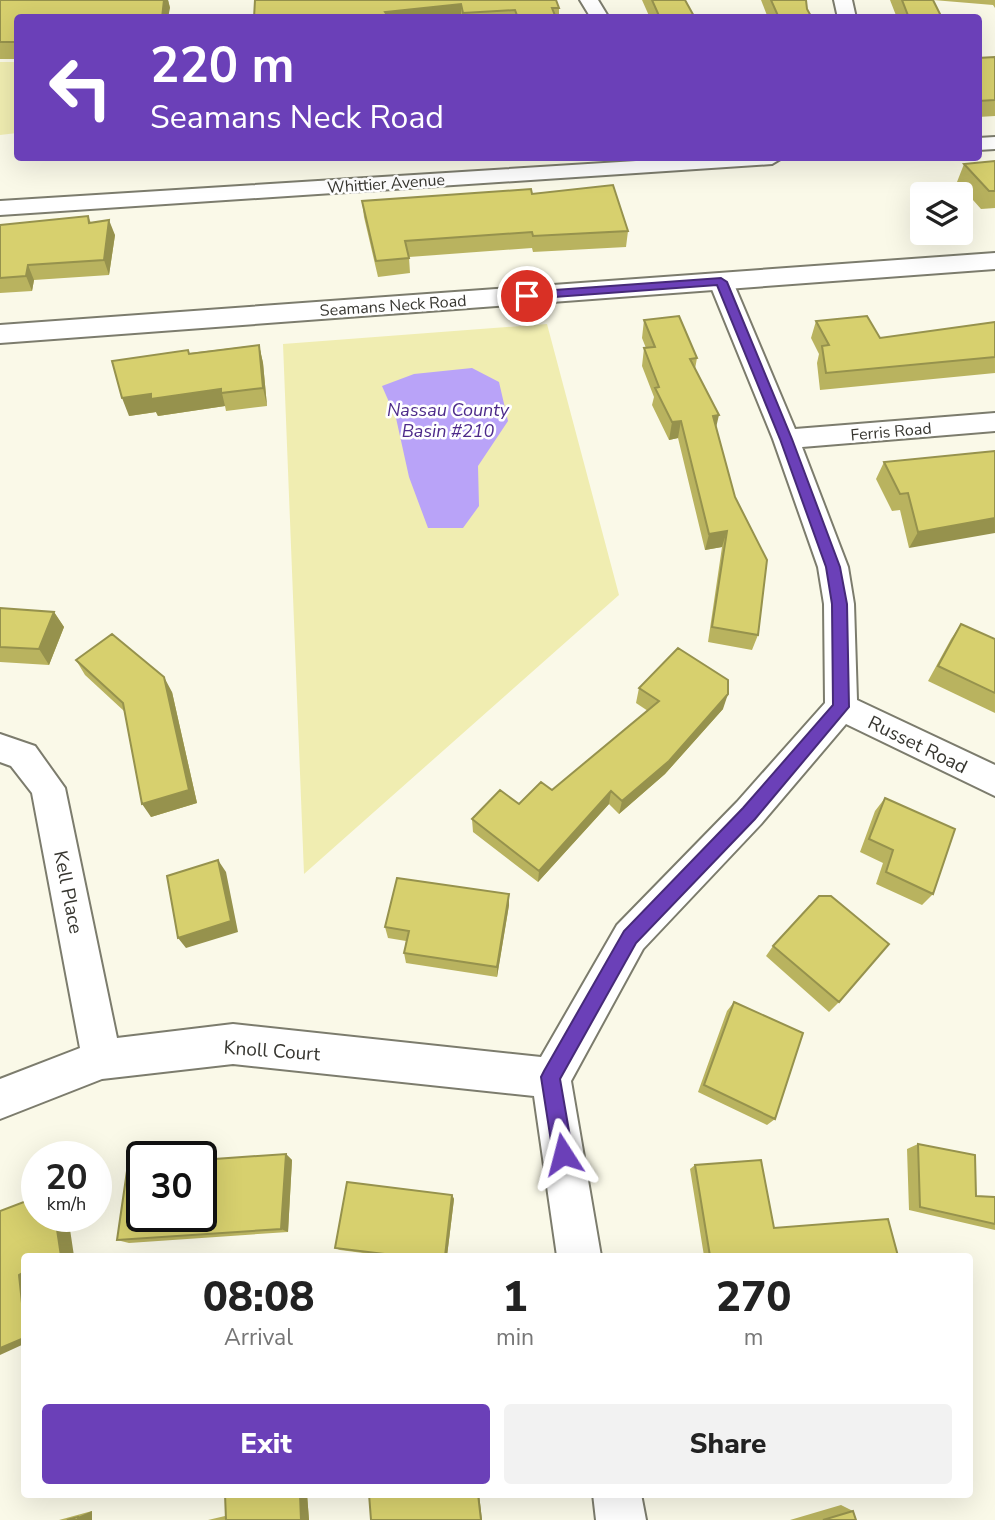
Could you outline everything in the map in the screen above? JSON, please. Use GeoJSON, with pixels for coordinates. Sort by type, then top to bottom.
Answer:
{"type":"FeatureCollection","features":[{"type":"Feature","properties":{"kind":"main road","name":"Seamans Neck Road"},"geometry":{"type":"LineString","coordinates":[[0,334],[995,261]]}},
{"type":"Feature","properties":{"kind":"street","name":"Whittier Avenue"},"geometry":{"type":"LineString","coordinates":[[0,208],[655,161]]}},
{"type":"Feature","properties":{"kind":"street"},"geometry":{"type":"LineString","coordinates":[[579,1253],[551,1077],[630,937],[749,813],[841,707],[839,604],[833,567],[786,439],[721,282]]}},
{"type":"Feature","properties":{"kind":"street","name":"Ferris Road"},"geometry":{"type":"LineString","coordinates":[[786,439],[995,422]]}},
{"type":"Feature","properties":{"kind":"street","name":"Russet Road"},"geometry":{"type":"LineString","coordinates":[[841,707],[995,781]]}},
{"type":"Feature","properties":{"kind":"street","name":"Kell Place"},"geometry":{"type":"LineString","coordinates":[[0,748],[23,756],[48,788],[102,1059]]}},
{"type":"Feature","properties":{"kind":"street","name":"Knoll Court"},"geometry":{"type":"LineString","coordinates":[[0,1099],[102,1059],[233,1044],[551,1077]]}},
{"type":"Feature","properties":{"kind":"street"},"geometry":{"type":"LineString","coordinates":[[618,1498],[621,1520]]}},
{"type":"Feature","properties":{"kind":"shaded area"},"geometry":{"type":"Polygon","coordinates":[[[0,62],[14,62],[14,133],[0,135],[0,62]]]}},
{"type":"Feature","properties":{"kind":"shaded area"},"geometry":{"type":"Polygon","coordinates":[[[547,324],[619,595],[304,874],[283,344],[547,324]]]}},
{"type":"Feature","properties":{"kind":"water","name":"Nassau County Basin #210"},"geometry":{"type":"Polygon","coordinates":[[[472,368],[499,382],[508,421],[478,466],[479,506],[463,528],[428,528],[409,477],[396,418],[382,386],[414,374],[472,368]]]}},
{"type":"Feature","properties":{"kind":"building"},"geometry":{"type":"Polygon","coordinates":[[[0,0],[164,0],[162,14],[14,14],[14,42],[0,42],[0,0]]]}},
{"type":"Feature","properties":{"kind":"building"},"geometry":{"type":"Polygon","coordinates":[[[255,0],[556,0],[559,8],[552,8],[554,14],[516,14],[515,10],[463,13],[461,4],[385,12],[386,14],[254,14],[255,0]]]}},
{"type":"Feature","properties":{"kind":"building"},"geometry":{"type":"Polygon","coordinates":[[[652,0],[685,0],[693,14],[658,14],[652,0]]]}},
{"type":"Feature","properties":{"kind":"building"},"geometry":{"type":"Polygon","coordinates":[[[771,0],[806,0],[810,14],[777,14],[771,0]]]}},
{"type":"Feature","properties":{"kind":"building"},"geometry":{"type":"Polygon","coordinates":[[[902,0],[933,0],[940,14],[907,14],[902,0]]]}},
{"type":"Feature","properties":{"kind":"building"},"geometry":{"type":"Polygon","coordinates":[[[995,57],[995,100],[982,101],[982,58],[995,57]]]}},
{"type":"Feature","properties":{"kind":"building"},"geometry":{"type":"Polygon","coordinates":[[[995,161],[995,191],[989,191],[964,164],[995,161]]]}},
{"type":"Feature","properties":{"kind":"building"},"geometry":{"type":"Polygon","coordinates":[[[613,185],[628,231],[533,236],[532,232],[405,241],[409,258],[376,261],[362,201],[531,189],[532,194],[613,185]]]}},
{"type":"Feature","properties":{"kind":"building"},"geometry":{"type":"Polygon","coordinates":[[[88,216],[89,223],[109,220],[104,260],[28,265],[26,276],[0,278],[0,225],[88,216]]]}},
{"type":"Feature","properties":{"kind":"building"},"geometry":{"type":"Polygon","coordinates":[[[679,316],[697,358],[690,359],[719,415],[713,416],[735,497],[767,560],[758,635],[712,627],[727,531],[709,534],[681,421],[672,422],[655,388],[659,387],[644,348],[655,347],[644,320],[679,316]]]}},
{"type":"Feature","properties":{"kind":"building"},"geometry":{"type":"Polygon","coordinates":[[[867,316],[880,338],[995,322],[995,357],[826,373],[822,346],[829,345],[816,321],[867,316]]]}},
{"type":"Feature","properties":{"kind":"building"},"geometry":{"type":"Polygon","coordinates":[[[259,345],[263,388],[221,393],[221,389],[151,399],[151,394],[122,398],[112,361],[188,350],[189,354],[259,345]]]}},
{"type":"Feature","properties":{"kind":"building"},"geometry":{"type":"Polygon","coordinates":[[[995,451],[995,518],[918,532],[908,493],[900,494],[884,462],[995,451]]]}},
{"type":"Feature","properties":{"kind":"building"},"geometry":{"type":"Polygon","coordinates":[[[0,608],[54,612],[39,649],[0,647],[0,608]]]}},
{"type":"Feature","properties":{"kind":"building"},"geometry":{"type":"Polygon","coordinates":[[[961,624],[995,639],[995,693],[938,666],[961,624]]]}},
{"type":"Feature","properties":{"kind":"building"},"geometry":{"type":"Polygon","coordinates":[[[112,634],[164,677],[189,790],[142,804],[123,703],[76,660],[112,634]]]}},
{"type":"Feature","properties":{"kind":"building"},"geometry":{"type":"Polygon","coordinates":[[[678,648],[728,680],[728,694],[669,761],[622,801],[611,791],[539,871],[472,819],[500,790],[519,804],[541,782],[552,790],[659,701],[639,688],[678,648]]]}},
{"type":"Feature","properties":{"kind":"building"},"geometry":{"type":"Polygon","coordinates":[[[885,798],[955,829],[933,894],[886,872],[893,850],[869,839],[885,798]]]}},
{"type":"Feature","properties":{"kind":"building"},"geometry":{"type":"Polygon","coordinates":[[[218,860],[231,921],[178,938],[167,876],[218,860]]]}},
{"type":"Feature","properties":{"kind":"building"},"geometry":{"type":"Polygon","coordinates":[[[397,878],[509,894],[497,967],[404,953],[409,931],[385,927],[397,878]]]}},
{"type":"Feature","properties":{"kind":"building"},"geometry":{"type":"Polygon","coordinates":[[[819,896],[831,896],[889,944],[839,1002],[773,946],[819,896]]]}},
{"type":"Feature","properties":{"kind":"building"},"geometry":{"type":"Polygon","coordinates":[[[734,1002],[803,1033],[775,1119],[704,1085],[734,1002]]]}},
{"type":"Feature","properties":{"kind":"building"},"geometry":{"type":"Polygon","coordinates":[[[918,1144],[975,1155],[976,1196],[995,1197],[995,1224],[920,1207],[918,1144]]]}},
{"type":"Feature","properties":{"kind":"building"},"geometry":{"type":"Polygon","coordinates":[[[286,1154],[281,1229],[117,1240],[126,1178],[126,1232],[217,1232],[217,1159],[286,1154]]]}},
{"type":"Feature","properties":{"kind":"building"},"geometry":{"type":"Polygon","coordinates":[[[761,1160],[774,1228],[888,1219],[897,1253],[710,1253],[695,1165],[761,1160]]]}},
{"type":"Feature","properties":{"kind":"building"},"geometry":{"type":"Polygon","coordinates":[[[347,1182],[452,1195],[445,1253],[376,1253],[335,1248],[347,1182]]]}},
{"type":"Feature","properties":{"kind":"building"},"geometry":{"type":"Polygon","coordinates":[[[21,1203],[21,1232],[57,1232],[61,1253],[21,1253],[21,1339],[0,1348],[0,1211],[21,1203]]]}},
{"type":"Feature","properties":{"kind":"building"},"geometry":{"type":"Polygon","coordinates":[[[225,1498],[300,1498],[301,1520],[226,1520],[225,1498]]]}},
{"type":"Feature","properties":{"kind":"building"},"geometry":{"type":"Polygon","coordinates":[[[369,1498],[478,1498],[481,1520],[371,1520],[369,1498]]]}},
{"type":"Feature","properties":{"kind":"building"},"geometry":{"type":"Polygon","coordinates":[[[853,1511],[856,1520],[823,1520],[853,1511]]]}},
{"type":"Feature","properties":{"kind":"route"},"geometry":{"type":"LineString","coordinates":[[527,296],[721,282],[786,439],[824,542],[833,567],[839,604],[841,707],[749,813],[630,937],[551,1077],[563,1154]]}}]}
